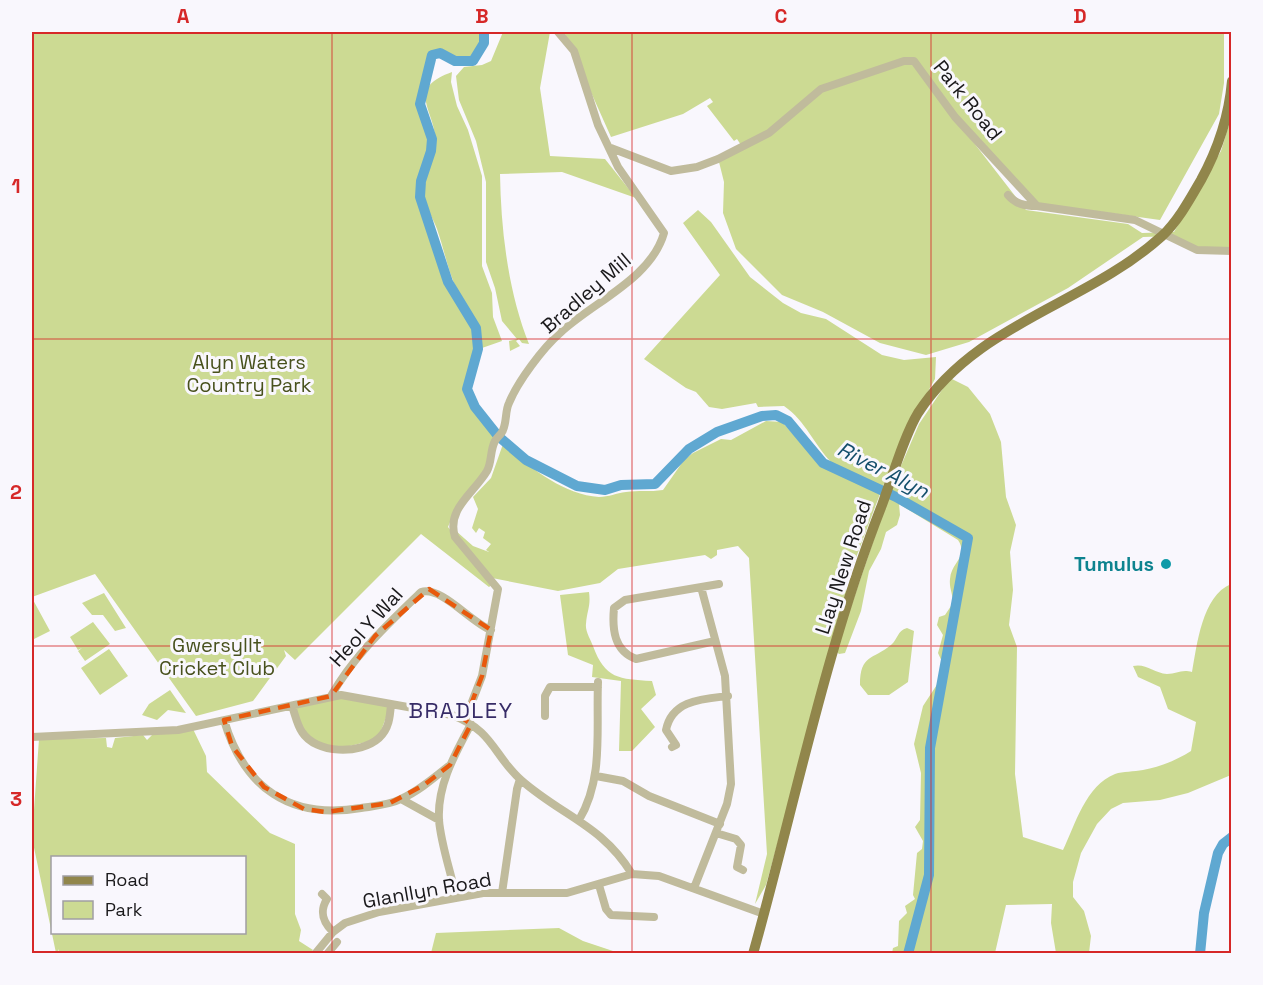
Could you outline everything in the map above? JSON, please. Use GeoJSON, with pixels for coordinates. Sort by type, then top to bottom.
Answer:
{"type":"FeatureCollection","features":[{"type":"Feature","properties":{"kind":"main road","name":"Llay New Road"},"geometry":{"type":"LineString","coordinates":[[753,954],[857,568],[917,414],[951,370],[1008,330],[1136,258],[1164,234],[1209,166],[1227,114],[1232,81]]}},
{"type":"Feature","properties":{"kind":"street","name":"Bradley Mill"},"geometry":{"type":"LineString","coordinates":[[491,630],[498,589],[455,537],[452,527],[458,506],[479,485],[489,467],[494,442],[503,430],[508,405],[520,382],[560,333],[620,289],[660,249],[664,233],[618,167],[611,148],[598,125],[574,51],[558,32]]}},
{"type":"Feature","properties":{"kind":"street","name":"Park Road"},"geometry":{"type":"LineString","coordinates":[[611,148],[671,171],[697,167],[718,159],[769,132],[821,89],[904,61],[914,61],[955,117],[1037,206]]}},
{"type":"Feature","properties":{"kind":"street"},"geometry":{"type":"LineString","coordinates":[[1008,195],[1013,201],[1025,206],[1136,220],[1197,250],[1232,251]]}},
{"type":"Feature","properties":{"kind":"street"},"geometry":{"type":"LineString","coordinates":[[715,641],[636,659],[625,655],[618,645],[613,623],[614,608],[625,600],[719,584]]}},
{"type":"Feature","properties":{"kind":"street"},"geometry":{"type":"LineString","coordinates":[[694,888],[718,828],[731,784],[728,696],[725,676],[701,588]]}},
{"type":"Feature","properties":{"kind":"street","name":"Heol Y Wal"},"geometry":{"type":"LineString","coordinates":[[331,696],[343,673],[375,636],[421,591],[435,591],[482,626],[491,630]]}},
{"type":"Feature","properties":{"kind":"street"},"geometry":{"type":"LineString","coordinates":[[456,897],[439,820],[443,786],[468,722],[482,676],[491,630]]}},
{"type":"Feature","properties":{"kind":"street"},"geometry":{"type":"LineString","coordinates":[[546,714],[545,696],[550,687],[598,684],[597,776],[588,804],[579,820]]}},
{"type":"Feature","properties":{"kind":"street"},"geometry":{"type":"LineString","coordinates":[[32,737],[158,733],[341,695],[391,704],[468,722],[487,736],[520,779],[609,842],[632,874]]}},
{"type":"Feature","properties":{"kind":"street"},"geometry":{"type":"LineString","coordinates":[[676,744],[666,730],[668,718],[685,703],[728,696]]}},
{"type":"Feature","properties":{"kind":"street"},"geometry":{"type":"LineString","coordinates":[[292,706],[302,734],[334,750],[358,748],[378,739],[390,722],[391,704]]}},
{"type":"Feature","properties":{"kind":"street"},"geometry":{"type":"LineString","coordinates":[[224,720],[232,746],[246,768],[264,787],[282,800],[304,810],[326,812],[369,807],[401,800],[450,765]]}},
{"type":"Feature","properties":{"kind":"street"},"geometry":{"type":"LineString","coordinates":[[597,776],[623,781],[736,839],[741,845],[736,861],[737,867],[743,870]]}},
{"type":"Feature","properties":{"kind":"street"},"geometry":{"type":"LineString","coordinates":[[502,893],[520,779]]}},
{"type":"Feature","properties":{"kind":"street"},"geometry":{"type":"LineString","coordinates":[[401,800],[439,820]]}},
{"type":"Feature","properties":{"kind":"street","name":"Glanllyn Road"},"geometry":{"type":"LineString","coordinates":[[315,954],[333,932],[345,923],[364,916],[456,897],[502,893],[549,895],[598,885],[632,874],[659,876],[764,914]]}},
{"type":"Feature","properties":{"kind":"street"},"geometry":{"type":"LineString","coordinates":[[598,885],[606,909],[611,915],[654,917]]}},
{"type":"Feature","properties":{"kind":"street"},"geometry":{"type":"LineString","coordinates":[[327,897],[323,914],[326,925],[333,932]]}},
{"type":"Feature","properties":{"kind":"street"},"geometry":{"type":"LineString","coordinates":[[327,954],[337,942]]}},
{"type":"Feature","properties":{"kind":"highlighted area"},"geometry":{"type":"Polygon","coordinates":[[[429,589],[491,630],[482,676],[465,720],[471,724],[450,765],[424,785],[390,803],[326,812],[304,809],[264,787],[232,746],[224,720],[331,696],[375,636],[429,589]]]}},
{"type":"Feature","properties":{"kind":"green space","name":"Alyn Waters Country Park"},"geometry":{"type":"Polygon","coordinates":[[[32,32],[484,32],[484,43],[473,61],[455,61],[440,53],[432,55],[420,104],[432,139],[431,151],[421,181],[420,197],[448,282],[476,328],[478,349],[467,389],[475,407],[498,436],[488,467],[457,505],[448,527],[493,584],[489,587],[421,534],[295,660],[284,650],[286,656],[253,701],[196,716],[95,574],[32,597],[32,32]]]}},
{"type":"Feature","properties":{"kind":"green space"},"geometry":{"type":"Polygon","coordinates":[[[503,32],[550,32],[540,88],[550,156],[605,159],[636,198],[562,172],[500,174],[507,260],[516,303],[529,344],[522,343],[519,339],[516,341],[520,346],[510,351],[509,341],[517,339],[502,321],[495,288],[486,262],[486,182],[476,141],[459,100],[456,76],[464,67],[482,65],[491,61],[503,32]]]}},
{"type":"Feature","properties":{"kind":"green space"},"geometry":{"type":"Polygon","coordinates":[[[564,32],[1224,32],[1224,83],[1219,114],[1160,220],[1038,203],[956,115],[913,57],[912,63],[1026,210],[1128,224],[1142,233],[1174,232],[1221,151],[1231,118],[1231,250],[1197,248],[1174,236],[1143,237],[1068,288],[969,342],[926,355],[880,343],[823,312],[782,295],[736,249],[723,213],[724,182],[718,158],[741,145],[737,139],[734,141],[707,106],[713,102],[710,98],[683,114],[611,137],[564,32]]]}},
{"type":"Feature","properties":{"kind":"green space"},"geometry":{"type":"Polygon","coordinates":[[[452,72],[451,82],[457,106],[468,130],[482,176],[482,266],[492,293],[493,317],[502,341],[482,348],[475,322],[454,283],[425,195],[426,179],[435,140],[426,93],[429,86],[452,72]]]}},
{"type":"Feature","properties":{"kind":"green space"},"geometry":{"type":"Polygon","coordinates":[[[698,210],[711,222],[750,277],[783,303],[801,313],[826,319],[882,355],[904,360],[936,357],[935,379],[904,434],[883,486],[850,474],[832,463],[804,426],[784,406],[758,407],[756,403],[722,409],[709,407],[696,392],[686,388],[644,359],[720,275],[683,223],[698,210]]]}},
{"type":"Feature","properties":{"kind":"green space"},"geometry":{"type":"Polygon","coordinates":[[[950,378],[968,387],[990,414],[1001,442],[1006,497],[1016,525],[1010,552],[1013,590],[1009,625],[1017,647],[1015,774],[1023,837],[1063,850],[1089,796],[1105,779],[1118,773],[1162,765],[1191,751],[1196,722],[1168,709],[1160,687],[1138,677],[1133,666],[1138,665],[1167,674],[1192,672],[1202,622],[1207,610],[1221,590],[1231,584],[1231,775],[1188,793],[1160,800],[1123,803],[1111,809],[1097,824],[1081,853],[1073,882],[1073,897],[1084,911],[1091,936],[1089,953],[1056,953],[1051,923],[1052,904],[1006,905],[995,953],[892,953],[893,948],[898,946],[899,921],[907,913],[905,906],[915,899],[913,895],[917,853],[922,849],[923,841],[915,827],[920,820],[921,773],[914,744],[923,706],[940,680],[943,664],[938,653],[943,635],[937,625],[939,617],[945,615],[953,603],[950,579],[962,551],[958,540],[899,504],[900,515],[897,525],[886,532],[881,549],[869,571],[861,611],[845,653],[839,654],[836,651],[891,489],[919,424],[950,378]]]}},
{"type":"Feature","properties":{"kind":"green space"},"geometry":{"type":"Polygon","coordinates":[[[766,421],[782,422],[824,468],[880,494],[851,571],[848,574],[841,571],[838,575],[847,593],[766,885],[755,904],[767,854],[749,558],[738,546],[717,550],[717,555],[711,559],[705,555],[618,569],[600,583],[558,591],[492,578],[456,536],[456,531],[473,546],[489,552],[486,550],[491,544],[483,538],[485,532],[479,528],[476,533],[472,528],[478,509],[473,497],[491,478],[503,444],[535,470],[559,485],[586,495],[603,497],[631,491],[663,490],[684,460],[693,453],[721,439],[731,440],[766,421]]]}},
{"type":"Feature","properties":{"kind":"green space"},"geometry":{"type":"Polygon","coordinates":[[[589,592],[586,630],[603,665],[608,671],[622,678],[652,681],[656,695],[641,709],[655,727],[632,751],[619,751],[621,681],[592,677],[593,665],[568,655],[560,595],[589,592]]]}},
{"type":"Feature","properties":{"kind":"green space"},"geometry":{"type":"Polygon","coordinates":[[[104,593],[126,628],[115,631],[103,615],[92,615],[82,603],[104,593]]]}},
{"type":"Feature","properties":{"kind":"green space"},"geometry":{"type":"Polygon","coordinates":[[[32,598],[50,631],[32,640],[32,598]]]}},
{"type":"Feature","properties":{"kind":"green space"},"geometry":{"type":"Polygon","coordinates":[[[93,622],[110,644],[85,661],[78,651],[82,648],[78,650],[70,637],[93,622]]]}},
{"type":"Feature","properties":{"kind":"green space"},"geometry":{"type":"Polygon","coordinates":[[[907,628],[914,631],[908,682],[889,695],[868,695],[860,685],[862,668],[869,659],[891,645],[901,631],[907,628]]]}},
{"type":"Feature","properties":{"kind":"green space"},"geometry":{"type":"Polygon","coordinates":[[[109,649],[128,676],[100,695],[81,668],[109,649]]]}},
{"type":"Feature","properties":{"kind":"green space"},"geometry":{"type":"Polygon","coordinates":[[[170,690],[186,713],[168,710],[157,720],[142,715],[149,704],[170,690]]]}},
{"type":"Feature","properties":{"kind":"green space"},"geometry":{"type":"Polygon","coordinates":[[[331,696],[391,704],[378,739],[334,750],[302,734],[292,706],[331,696]]]}},
{"type":"Feature","properties":{"kind":"green space"},"geometry":{"type":"Polygon","coordinates":[[[193,729],[206,756],[207,772],[270,833],[295,844],[295,914],[301,930],[299,941],[313,950],[311,953],[61,954],[58,949],[59,953],[56,953],[52,934],[246,934],[246,856],[51,856],[51,929],[32,838],[39,739],[106,738],[107,747],[112,748],[115,738],[143,735],[147,740],[152,735],[193,729]]]}},
{"type":"Feature","properties":{"kind":"green space"},"geometry":{"type":"Polygon","coordinates":[[[559,928],[583,941],[619,953],[431,953],[436,933],[559,928]]]}},
{"type":"Feature","properties":{"kind":"waterway","name":"River Alyn"},"geometry":{"type":"LineString","coordinates":[[484,32],[484,43],[473,61],[455,61],[440,53],[432,55],[420,104],[432,139],[431,151],[421,181],[420,197],[448,282],[476,328],[478,349],[467,389],[475,407],[498,436],[526,460],[577,486],[605,490],[621,485],[655,484],[689,449],[717,432],[762,416],[776,415],[788,421],[823,463],[896,497],[968,538],[930,748],[929,875],[908,954]]}},
{"type":"Feature","properties":{"kind":"waterway","name":"River Alyn"},"geometry":{"type":"LineString","coordinates":[[1200,954],[1204,913],[1218,853],[1223,844],[1232,837]]}},
{"type":"Feature","properties":{"kind":"place","name":"Tumulus"},"geometry":{"type":"Point","coordinates":[1166,564]}},
{"type":"Feature","properties":{"kind":"district","name":"BRADLEY"},"geometry":{"type":"Point","coordinates":[461,710]}},
{"type":"Feature","properties":{"kind":"park label","name":"Gwersyllt Cricket Club"},"geometry":{"type":"Point","coordinates":[217,656]}}]}
